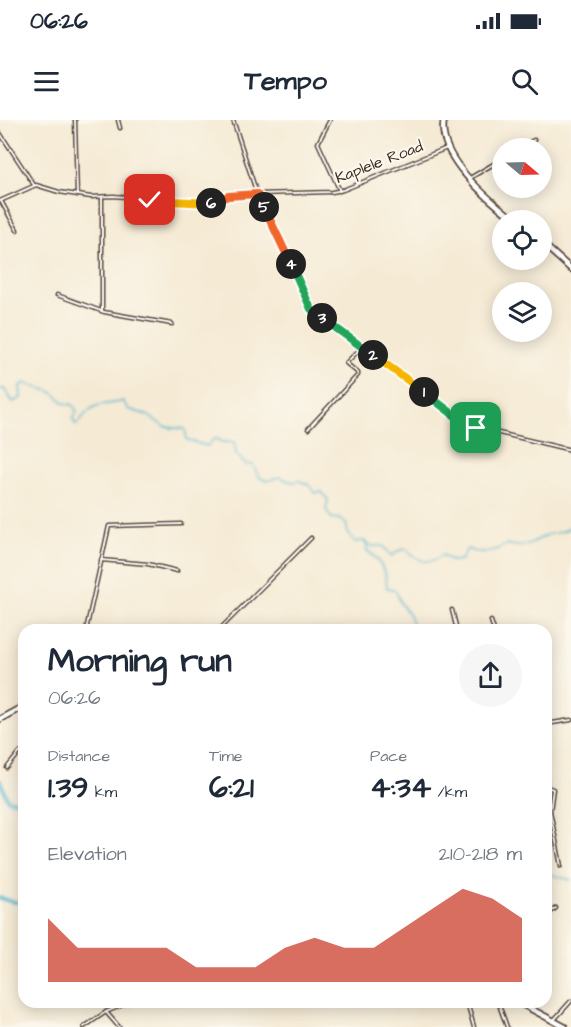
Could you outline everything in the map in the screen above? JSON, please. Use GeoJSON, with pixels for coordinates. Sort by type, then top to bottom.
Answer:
{"type":"FeatureCollection","features":[{"type":"Feature","properties":{"kind":"street"},"geometry":{"type":"LineString","coordinates":[[75,120],[77,195]]}},
{"type":"Feature","properties":{"kind":"street"},"geometry":{"type":"LineString","coordinates":[[118,120],[120,128]]}},
{"type":"Feature","properties":{"kind":"street"},"geometry":{"type":"LineString","coordinates":[[233,120],[257,194],[312,310],[471,427],[571,450]]}},
{"type":"Feature","properties":{"kind":"street"},"geometry":{"type":"LineString","coordinates":[[330,120],[318,143],[340,191]]}},
{"type":"Feature","properties":{"kind":"street"},"geometry":{"type":"LineString","coordinates":[[444,120],[443,134],[447,148],[486,196],[503,210]]}},
{"type":"Feature","properties":{"kind":"street"},"geometry":{"type":"LineString","coordinates":[[0,133],[34,185],[1,201],[17,230]]}},
{"type":"Feature","properties":{"kind":"street","name":"Kaplele Road"},"geometry":{"type":"LineString","coordinates":[[34,185],[77,195],[206,203],[228,196],[340,191],[447,148]]}},
{"type":"Feature","properties":{"kind":"street"},"geometry":{"type":"LineString","coordinates":[[470,178],[492,165]]}},
{"type":"Feature","properties":{"kind":"street"},"geometry":{"type":"LineString","coordinates":[[102,197],[102,311]]}},
{"type":"Feature","properties":{"kind":"street"},"geometry":{"type":"LineString","coordinates":[[552,252],[571,269]]}},
{"type":"Feature","properties":{"kind":"street"},"geometry":{"type":"LineString","coordinates":[[57,295],[102,311],[172,324]]}},
{"type":"Feature","properties":{"kind":"street"},"geometry":{"type":"LineString","coordinates":[[308,429],[358,375],[346,363],[362,347]]}},
{"type":"Feature","properties":{"kind":"street"},"geometry":{"type":"LineString","coordinates":[[87,624],[109,526],[181,524]]}},
{"type":"Feature","properties":{"kind":"street"},"geometry":{"type":"LineString","coordinates":[[225,624],[312,538]]}},
{"type":"Feature","properties":{"kind":"street"},"geometry":{"type":"LineString","coordinates":[[101,560],[148,564],[177,572]]}},
{"type":"Feature","properties":{"kind":"street"},"geometry":{"type":"LineString","coordinates":[[452,610],[456,624]]}},
{"type":"Feature","properties":{"kind":"street"},"geometry":{"type":"LineString","coordinates":[[0,719],[18,709]]}},
{"type":"Feature","properties":{"kind":"street"},"geometry":{"type":"LineString","coordinates":[[552,723],[571,720]]}},
{"type":"Feature","properties":{"kind":"street"},"geometry":{"type":"LineString","coordinates":[[7,768],[18,754]]}},
{"type":"Feature","properties":{"kind":"street"},"geometry":{"type":"LineString","coordinates":[[552,821],[561,866]]}},
{"type":"Feature","properties":{"kind":"street"},"geometry":{"type":"LineString","coordinates":[[552,911],[556,908]]}},
{"type":"Feature","properties":{"kind":"street"},"geometry":{"type":"LineString","coordinates":[[553,1021],[571,1001]]}},
{"type":"Feature","properties":{"kind":"street"},"geometry":{"type":"LineString","coordinates":[[84,1027],[116,1008]]}},
{"type":"Feature","properties":{"kind":"street"},"geometry":{"type":"LineString","coordinates":[[469,1008],[474,1027]]}},
{"type":"Feature","properties":{"kind":"street"},"geometry":{"type":"LineString","coordinates":[[500,1008],[507,1027]]}},
{"type":"Feature","properties":{"kind":"street"},"geometry":{"type":"LineString","coordinates":[[529,1008],[565,1027]]}},
{"type":"Feature","properties":{"kind":"street"},"geometry":{"type":"LineString","coordinates":[[106,1012],[119,1027]]}},
{"type":"Feature","properties":{"kind":"waterway"},"geometry":{"type":"LineString","coordinates":[[0,389],[4,389],[13,402],[21,398],[20,386],[26,383],[54,393],[64,403],[73,405],[77,412],[73,419],[76,425],[93,407],[123,401],[128,409],[147,415],[165,427],[185,429],[187,440],[207,446],[215,438],[223,442],[234,442],[236,454],[245,464],[253,465],[259,477],[267,481],[279,477],[292,482],[300,481],[309,485],[315,493],[322,492],[328,500],[326,509],[331,518],[346,523],[348,533],[355,542],[364,541],[371,546],[383,546],[392,556],[406,549],[423,561],[432,561],[442,555],[453,561],[461,560],[467,549],[482,552],[492,551],[507,544],[523,546],[548,535],[562,532],[571,525]]}},
{"type":"Feature","properties":{"kind":"waterway"},"geometry":{"type":"LineString","coordinates":[[364,541],[367,551],[382,566],[387,588],[396,591],[413,624]]}},
{"type":"Feature","properties":{"kind":"waterway"},"geometry":{"type":"LineString","coordinates":[[0,781],[8,800],[18,802]]}},
{"type":"Feature","properties":{"kind":"waterway"},"geometry":{"type":"LineString","coordinates":[[552,875],[571,880]]}},
{"type":"Feature","properties":{"kind":"waterway"},"geometry":{"type":"LineString","coordinates":[[0,898],[18,902]]}},
{"type":"Feature","properties":{"kind":"route"},"geometry":{"type":"LineString","coordinates":[[150,200],[206,203],[228,196],[257,194],[313,310],[467,425],[476,428]]}}]}
